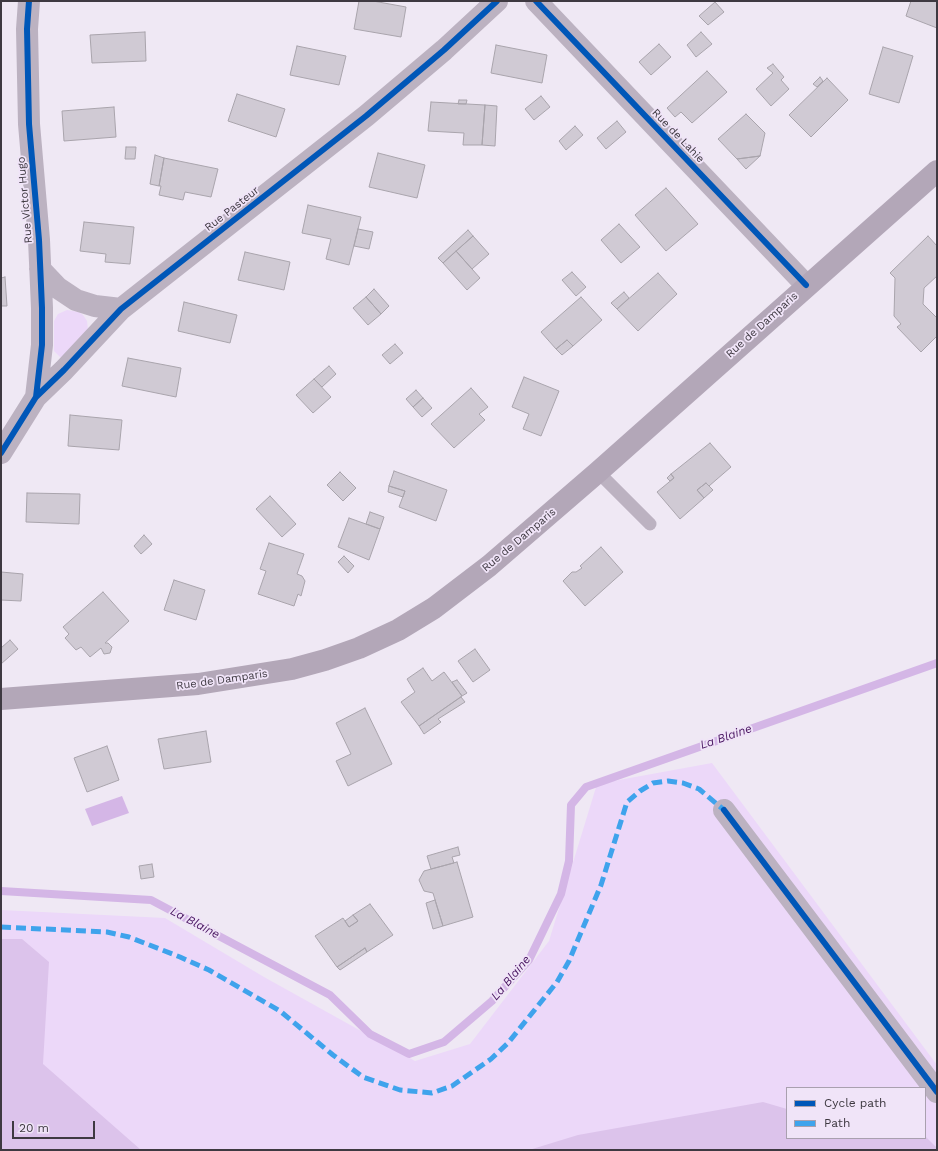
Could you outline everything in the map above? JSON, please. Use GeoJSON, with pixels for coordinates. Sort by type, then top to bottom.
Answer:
{"type":"FeatureCollection","features":[{"type":"Feature","properties":{"kind":"main road","name":"Rue de Damparis"},"geometry":{"type":"LineString","coordinates":[[1,699],[198,684],[292,669],[359,648],[398,630],[434,608],[489,566],[598,472],[806,285],[937,171]]}},
{"type":"Feature","properties":{"kind":"street","name":"Rue Victor Hugo"},"geometry":{"type":"LineString","coordinates":[[29,1],[27,29],[29,124],[40,269],[42,345],[36,397]]}},
{"type":"Feature","properties":{"kind":"street","name":"Rue Pasteur"},"geometry":{"type":"LineString","coordinates":[[1,453],[36,397],[64,370],[121,309],[366,116],[444,50],[497,1]]}},
{"type":"Feature","properties":{"kind":"street","name":"Rue de Lahie"},"geometry":{"type":"LineString","coordinates":[[536,1],[806,285]]}},
{"type":"Feature","properties":{"kind":"street"},"geometry":{"type":"LineString","coordinates":[[40,269],[58,288],[76,300],[95,306],[121,309]]}},
{"type":"Feature","properties":{"kind":"street"},"geometry":{"type":"LineString","coordinates":[[724,810],[937,1092]]}},
{"type":"Feature","properties":{"kind":"lane"},"geometry":{"type":"LineString","coordinates":[[598,472],[650,524]]}},
{"type":"Feature","properties":{"kind":"shaded area"},"geometry":{"type":"Polygon","coordinates":[[[67,310],[79,312],[83,315],[87,321],[88,330],[63,358],[54,351],[54,321],[58,314],[67,310]]]}},
{"type":"Feature","properties":{"kind":"shaded area"},"geometry":{"type":"Polygon","coordinates":[[[712,763],[937,1065],[937,1150],[1,1150],[1,910],[165,918],[264,977],[415,1061],[470,1044],[549,941],[597,784],[712,763]]]}},
{"type":"Feature","properties":{"kind":"shaded area"},"geometry":{"type":"Polygon","coordinates":[[[122,796],[129,813],[92,826],[85,809],[122,796]]]}},
{"type":"Feature","properties":{"kind":"shaded area"},"geometry":{"type":"Polygon","coordinates":[[[1,939],[22,939],[49,962],[43,1064],[141,1150],[1,1150],[1,939]]]}},
{"type":"Feature","properties":{"kind":"shaded area"},"geometry":{"type":"Polygon","coordinates":[[[763,1102],[786,1109],[786,1139],[926,1139],[926,1137],[937,1148],[937,1150],[529,1150],[578,1135],[763,1102]]]}},
{"type":"Feature","properties":{"kind":"building"},"geometry":{"type":"Polygon","coordinates":[[[359,1],[373,1],[406,7],[401,37],[354,29],[359,1]]]}},
{"type":"Feature","properties":{"kind":"building"},"geometry":{"type":"Polygon","coordinates":[[[911,1],[937,1],[937,28],[906,16],[911,1]]]}},
{"type":"Feature","properties":{"kind":"building"},"geometry":{"type":"Polygon","coordinates":[[[715,2],[724,12],[708,25],[699,16],[715,2]]]}},
{"type":"Feature","properties":{"kind":"building"},"geometry":{"type":"Polygon","coordinates":[[[145,32],[146,61],[92,63],[90,35],[145,32]]]}},
{"type":"Feature","properties":{"kind":"building"},"geometry":{"type":"Polygon","coordinates":[[[701,32],[712,44],[696,57],[687,45],[701,32]]]}},
{"type":"Feature","properties":{"kind":"building"},"geometry":{"type":"Polygon","coordinates":[[[659,44],[671,57],[651,75],[639,62],[659,44]]]}},
{"type":"Feature","properties":{"kind":"building"},"geometry":{"type":"Polygon","coordinates":[[[496,45],[547,55],[542,83],[491,73],[496,45]]]}},
{"type":"Feature","properties":{"kind":"building"},"geometry":{"type":"Polygon","coordinates":[[[297,46],[346,56],[339,85],[290,75],[297,46]]]}},
{"type":"Feature","properties":{"kind":"building"},"geometry":{"type":"Polygon","coordinates":[[[883,47],[913,56],[899,103],[869,94],[883,47]]]}},
{"type":"Feature","properties":{"kind":"building"},"geometry":{"type":"Polygon","coordinates":[[[773,64],[784,77],[781,80],[789,89],[771,106],[756,89],[773,73],[767,68],[773,64]]]}},
{"type":"Feature","properties":{"kind":"building"},"geometry":{"type":"Polygon","coordinates":[[[707,71],[727,92],[692,123],[681,112],[675,117],[667,108],[707,71]]]}},
{"type":"Feature","properties":{"kind":"building"},"geometry":{"type":"Polygon","coordinates":[[[820,77],[823,81],[817,87],[813,84],[820,77]]]}},
{"type":"Feature","properties":{"kind":"building"},"geometry":{"type":"Polygon","coordinates":[[[827,78],[848,100],[811,137],[789,115],[827,78]]]}},
{"type":"Feature","properties":{"kind":"building"},"geometry":{"type":"Polygon","coordinates":[[[237,94],[285,109],[276,137],[228,121],[237,94]]]}},
{"type":"Feature","properties":{"kind":"building"},"geometry":{"type":"Polygon","coordinates":[[[541,96],[550,107],[534,120],[525,109],[541,96]]]}},
{"type":"Feature","properties":{"kind":"building"},"geometry":{"type":"Polygon","coordinates":[[[459,100],[467,100],[466,104],[458,104],[459,100]]]}},
{"type":"Feature","properties":{"kind":"building"},"geometry":{"type":"Polygon","coordinates":[[[431,102],[485,105],[482,145],[463,145],[464,133],[428,131],[431,102]]]}},
{"type":"Feature","properties":{"kind":"building"},"geometry":{"type":"Polygon","coordinates":[[[485,105],[497,106],[495,146],[482,145],[485,105]]]}},
{"type":"Feature","properties":{"kind":"building"},"geometry":{"type":"Polygon","coordinates":[[[114,107],[116,137],[64,141],[62,111],[114,107]]]}},
{"type":"Feature","properties":{"kind":"building"},"geometry":{"type":"Polygon","coordinates":[[[746,114],[765,133],[760,156],[737,159],[718,139],[746,114]]]}},
{"type":"Feature","properties":{"kind":"building"},"geometry":{"type":"Polygon","coordinates":[[[617,121],[626,132],[606,149],[597,138],[617,121]]]}},
{"type":"Feature","properties":{"kind":"building"},"geometry":{"type":"Polygon","coordinates":[[[575,126],[583,135],[566,150],[559,141],[575,126]]]}},
{"type":"Feature","properties":{"kind":"building"},"geometry":{"type":"Polygon","coordinates":[[[126,147],[136,147],[135,159],[125,159],[126,147]]]}},
{"type":"Feature","properties":{"kind":"building"},"geometry":{"type":"Polygon","coordinates":[[[378,153],[425,165],[417,198],[369,187],[378,153]]]}},
{"type":"Feature","properties":{"kind":"building"},"geometry":{"type":"Polygon","coordinates":[[[155,155],[164,158],[159,186],[150,184],[155,155]]]}},
{"type":"Feature","properties":{"kind":"building"},"geometry":{"type":"Polygon","coordinates":[[[760,156],[746,169],[737,159],[760,156]]]}},
{"type":"Feature","properties":{"kind":"building"},"geometry":{"type":"Polygon","coordinates":[[[164,158],[218,169],[211,197],[185,192],[183,200],[159,195],[161,186],[159,186],[164,158]]]}},
{"type":"Feature","properties":{"kind":"building"},"geometry":{"type":"Polygon","coordinates":[[[666,188],[698,224],[666,251],[635,215],[666,188]]]}},
{"type":"Feature","properties":{"kind":"building"},"geometry":{"type":"Polygon","coordinates":[[[308,205],[361,217],[349,265],[326,259],[331,239],[302,233],[308,205]]]}},
{"type":"Feature","properties":{"kind":"building"},"geometry":{"type":"Polygon","coordinates":[[[84,222],[134,227],[130,264],[105,262],[106,254],[80,251],[84,222]]]}},
{"type":"Feature","properties":{"kind":"building"},"geometry":{"type":"Polygon","coordinates":[[[619,224],[640,247],[621,263],[601,240],[619,224]]]}},
{"type":"Feature","properties":{"kind":"building"},"geometry":{"type":"Polygon","coordinates":[[[358,229],[373,232],[369,249],[354,246],[358,229]]]}},
{"type":"Feature","properties":{"kind":"building"},"geometry":{"type":"Polygon","coordinates":[[[468,230],[473,236],[443,263],[438,258],[468,230]]]}},
{"type":"Feature","properties":{"kind":"building"},"geometry":{"type":"Polygon","coordinates":[[[473,236],[489,254],[472,269],[456,251],[473,236]]]}},
{"type":"Feature","properties":{"kind":"building"},"geometry":{"type":"Polygon","coordinates":[[[928,236],[937,246],[937,276],[924,288],[923,304],[937,318],[937,336],[921,352],[897,327],[901,324],[894,316],[895,278],[890,273],[928,236]]]}},
{"type":"Feature","properties":{"kind":"building"},"geometry":{"type":"Polygon","coordinates":[[[456,251],[480,278],[467,290],[443,263],[456,251]]]}},
{"type":"Feature","properties":{"kind":"building"},"geometry":{"type":"Polygon","coordinates":[[[245,252],[290,262],[284,290],[238,280],[245,252]]]}},
{"type":"Feature","properties":{"kind":"building"},"geometry":{"type":"Polygon","coordinates":[[[572,272],[586,287],[576,296],[562,280],[572,272]]]}},
{"type":"Feature","properties":{"kind":"building"},"geometry":{"type":"Polygon","coordinates":[[[658,273],[677,294],[638,331],[617,309],[658,273]]]}},
{"type":"Feature","properties":{"kind":"building"},"geometry":{"type":"Polygon","coordinates":[[[5,277],[7,306],[1,306],[1,278],[5,277]]]}},
{"type":"Feature","properties":{"kind":"building"},"geometry":{"type":"Polygon","coordinates":[[[374,289],[389,306],[381,314],[366,297],[374,289]]]}},
{"type":"Feature","properties":{"kind":"building"},"geometry":{"type":"Polygon","coordinates":[[[624,292],[629,298],[617,309],[611,303],[624,292]]]}},
{"type":"Feature","properties":{"kind":"building"},"geometry":{"type":"Polygon","coordinates":[[[366,297],[381,314],[368,325],[353,308],[366,297]]]}},
{"type":"Feature","properties":{"kind":"building"},"geometry":{"type":"Polygon","coordinates":[[[581,297],[602,320],[573,346],[567,340],[556,349],[541,332],[581,297]]]}},
{"type":"Feature","properties":{"kind":"building"},"geometry":{"type":"Polygon","coordinates":[[[184,302],[237,315],[230,343],[178,331],[184,302]]]}},
{"type":"Feature","properties":{"kind":"building"},"geometry":{"type":"Polygon","coordinates":[[[567,340],[573,346],[562,355],[556,349],[567,340]]]}},
{"type":"Feature","properties":{"kind":"building"},"geometry":{"type":"Polygon","coordinates":[[[395,344],[403,353],[390,364],[382,355],[395,344]]]}},
{"type":"Feature","properties":{"kind":"building"},"geometry":{"type":"Polygon","coordinates":[[[128,358],[181,368],[176,397],[122,386],[128,358]]]}},
{"type":"Feature","properties":{"kind":"building"},"geometry":{"type":"Polygon","coordinates":[[[329,366],[336,374],[322,387],[314,379],[329,366]]]}},
{"type":"Feature","properties":{"kind":"building"},"geometry":{"type":"Polygon","coordinates":[[[524,377],[559,391],[541,436],[523,429],[529,414],[512,407],[524,377]]]}},
{"type":"Feature","properties":{"kind":"building"},"geometry":{"type":"Polygon","coordinates":[[[314,379],[331,397],[313,413],[296,395],[314,379]]]}},
{"type":"Feature","properties":{"kind":"building"},"geometry":{"type":"Polygon","coordinates":[[[471,388],[488,407],[479,414],[485,420],[454,448],[431,424],[471,388]]]}},
{"type":"Feature","properties":{"kind":"building"},"geometry":{"type":"Polygon","coordinates":[[[416,390],[423,398],[413,407],[406,399],[416,390]]]}},
{"type":"Feature","properties":{"kind":"building"},"geometry":{"type":"Polygon","coordinates":[[[423,398],[432,408],[422,417],[413,407],[423,398]]]}},
{"type":"Feature","properties":{"kind":"building"},"geometry":{"type":"Polygon","coordinates":[[[70,415],[122,420],[119,450],[68,446],[70,415]]]}},
{"type":"Feature","properties":{"kind":"building"},"geometry":{"type":"Polygon","coordinates":[[[710,443],[731,467],[709,486],[706,483],[697,490],[704,498],[680,519],[657,492],[674,478],[671,474],[710,443]]]}},
{"type":"Feature","properties":{"kind":"building"},"geometry":{"type":"Polygon","coordinates":[[[394,471],[447,490],[436,521],[399,507],[405,491],[389,486],[394,471]]]}},
{"type":"Feature","properties":{"kind":"building"},"geometry":{"type":"Polygon","coordinates":[[[340,472],[356,488],[343,501],[327,485],[340,472]]]}},
{"type":"Feature","properties":{"kind":"building"},"geometry":{"type":"Polygon","coordinates":[[[671,474],[674,478],[670,481],[667,478],[671,474]]]}},
{"type":"Feature","properties":{"kind":"building"},"geometry":{"type":"Polygon","coordinates":[[[706,483],[713,490],[704,498],[697,490],[706,483]]]}},
{"type":"Feature","properties":{"kind":"building"},"geometry":{"type":"Polygon","coordinates":[[[389,486],[405,491],[403,497],[388,492],[389,486]]]}},
{"type":"Feature","properties":{"kind":"building"},"geometry":{"type":"Polygon","coordinates":[[[27,493],[80,494],[79,524],[26,522],[27,493]]]}},
{"type":"Feature","properties":{"kind":"building"},"geometry":{"type":"Polygon","coordinates":[[[270,496],[296,524],[282,537],[256,509],[270,496]]]}},
{"type":"Feature","properties":{"kind":"building"},"geometry":{"type":"Polygon","coordinates":[[[370,512],[384,517],[380,529],[366,524],[370,512]]]}},
{"type":"Feature","properties":{"kind":"building"},"geometry":{"type":"Polygon","coordinates":[[[349,518],[380,529],[369,560],[338,547],[349,518]]]}},
{"type":"Feature","properties":{"kind":"building"},"geometry":{"type":"Polygon","coordinates":[[[144,535],[152,544],[141,554],[134,546],[144,535]]]}},
{"type":"Feature","properties":{"kind":"building"},"geometry":{"type":"Polygon","coordinates":[[[269,543],[304,554],[297,574],[302,576],[305,581],[301,596],[298,594],[294,606],[258,594],[266,571],[260,569],[269,543]]]}},
{"type":"Feature","properties":{"kind":"building"},"geometry":{"type":"Polygon","coordinates":[[[601,547],[623,572],[585,606],[563,581],[572,572],[576,572],[582,568],[580,566],[601,547]]]}},
{"type":"Feature","properties":{"kind":"building"},"geometry":{"type":"Polygon","coordinates":[[[344,556],[354,566],[348,573],[338,562],[344,556]]]}},
{"type":"Feature","properties":{"kind":"building"},"geometry":{"type":"Polygon","coordinates":[[[1,572],[23,574],[21,601],[1,600],[1,572]]]}},
{"type":"Feature","properties":{"kind":"building"},"geometry":{"type":"Polygon","coordinates":[[[174,580],[205,590],[196,620],[164,610],[174,580]]]}},
{"type":"Feature","properties":{"kind":"building"},"geometry":{"type":"Polygon","coordinates":[[[103,592],[129,621],[105,643],[108,643],[112,647],[110,653],[104,654],[101,648],[90,657],[81,647],[76,650],[65,638],[69,634],[63,627],[103,592]]]}},
{"type":"Feature","properties":{"kind":"building"},"geometry":{"type":"Polygon","coordinates":[[[10,640],[18,649],[1,664],[1,648],[10,640]]]}},
{"type":"Feature","properties":{"kind":"building"},"geometry":{"type":"Polygon","coordinates":[[[475,649],[490,670],[473,682],[458,661],[475,649]]]}},
{"type":"Feature","properties":{"kind":"building"},"geometry":{"type":"Polygon","coordinates":[[[423,668],[432,681],[444,672],[462,696],[419,726],[401,702],[415,692],[407,679],[423,668]]]}},
{"type":"Feature","properties":{"kind":"building"},"geometry":{"type":"Polygon","coordinates":[[[457,680],[467,693],[462,696],[452,682],[457,680]]]}},
{"type":"Feature","properties":{"kind":"building"},"geometry":{"type":"Polygon","coordinates":[[[461,697],[465,702],[438,719],[441,722],[424,734],[419,726],[461,697]]]}},
{"type":"Feature","properties":{"kind":"building"},"geometry":{"type":"Polygon","coordinates":[[[365,708],[392,764],[348,786],[336,761],[351,754],[336,723],[365,708]]]}},
{"type":"Feature","properties":{"kind":"building"},"geometry":{"type":"Polygon","coordinates":[[[206,731],[211,762],[164,769],[158,739],[206,731]]]}},
{"type":"Feature","properties":{"kind":"building"},"geometry":{"type":"Polygon","coordinates":[[[107,746],[119,780],[87,792],[74,758],[107,746]]]}},
{"type":"Feature","properties":{"kind":"building"},"geometry":{"type":"Polygon","coordinates":[[[458,847],[460,855],[452,857],[454,863],[431,869],[427,856],[458,847]]]}},
{"type":"Feature","properties":{"kind":"building"},"geometry":{"type":"Polygon","coordinates":[[[457,862],[473,917],[443,926],[433,893],[424,891],[419,880],[424,871],[457,862]]]}},
{"type":"Feature","properties":{"kind":"building"},"geometry":{"type":"Polygon","coordinates":[[[152,864],[154,877],[141,879],[139,866],[152,864]]]}},
{"type":"Feature","properties":{"kind":"building"},"geometry":{"type":"Polygon","coordinates":[[[435,900],[443,926],[433,929],[426,903],[435,900]]]}},
{"type":"Feature","properties":{"kind":"building"},"geometry":{"type":"Polygon","coordinates":[[[370,904],[393,935],[367,952],[365,948],[337,967],[315,936],[343,918],[349,927],[358,921],[353,915],[370,904]]]}},
{"type":"Feature","properties":{"kind":"building"},"geometry":{"type":"Polygon","coordinates":[[[353,915],[358,921],[349,927],[345,921],[353,915]]]}},
{"type":"Feature","properties":{"kind":"building"},"geometry":{"type":"Polygon","coordinates":[[[365,948],[367,952],[340,970],[337,967],[365,948]]]}},
{"type":"Feature","properties":{"kind":"waterway","name":"La Blaine"},"geometry":{"type":"LineString","coordinates":[[1,891],[151,900],[330,995],[370,1034],[409,1054],[444,1042],[492,1001],[529,960],[561,894],[569,861],[571,805],[586,787],[937,663]]}},
{"type":"Feature","properties":{"kind":"marked path"},"geometry":{"type":"LineString","coordinates":[[1,927],[107,932],[129,937],[209,970],[280,1011],[333,1055],[363,1077],[400,1090],[432,1093],[452,1086],[491,1059],[508,1043],[557,982],[569,961],[601,885],[627,802],[640,791],[653,783],[668,781],[683,783],[699,789],[724,810]]}},
{"type":"Feature","properties":{"kind":"cycle path"},"geometry":{"type":"LineString","coordinates":[[29,1],[27,29],[29,124],[39,240],[42,308],[42,345],[36,397]]}},
{"type":"Feature","properties":{"kind":"cycle path"},"geometry":{"type":"LineString","coordinates":[[1,453],[36,397],[64,370],[121,309],[366,116],[444,50],[497,1]]}},
{"type":"Feature","properties":{"kind":"cycle path"},"geometry":{"type":"LineString","coordinates":[[536,1],[806,285]]}},
{"type":"Feature","properties":{"kind":"cycle path"},"geometry":{"type":"LineString","coordinates":[[724,810],[937,1092]]}}]}
